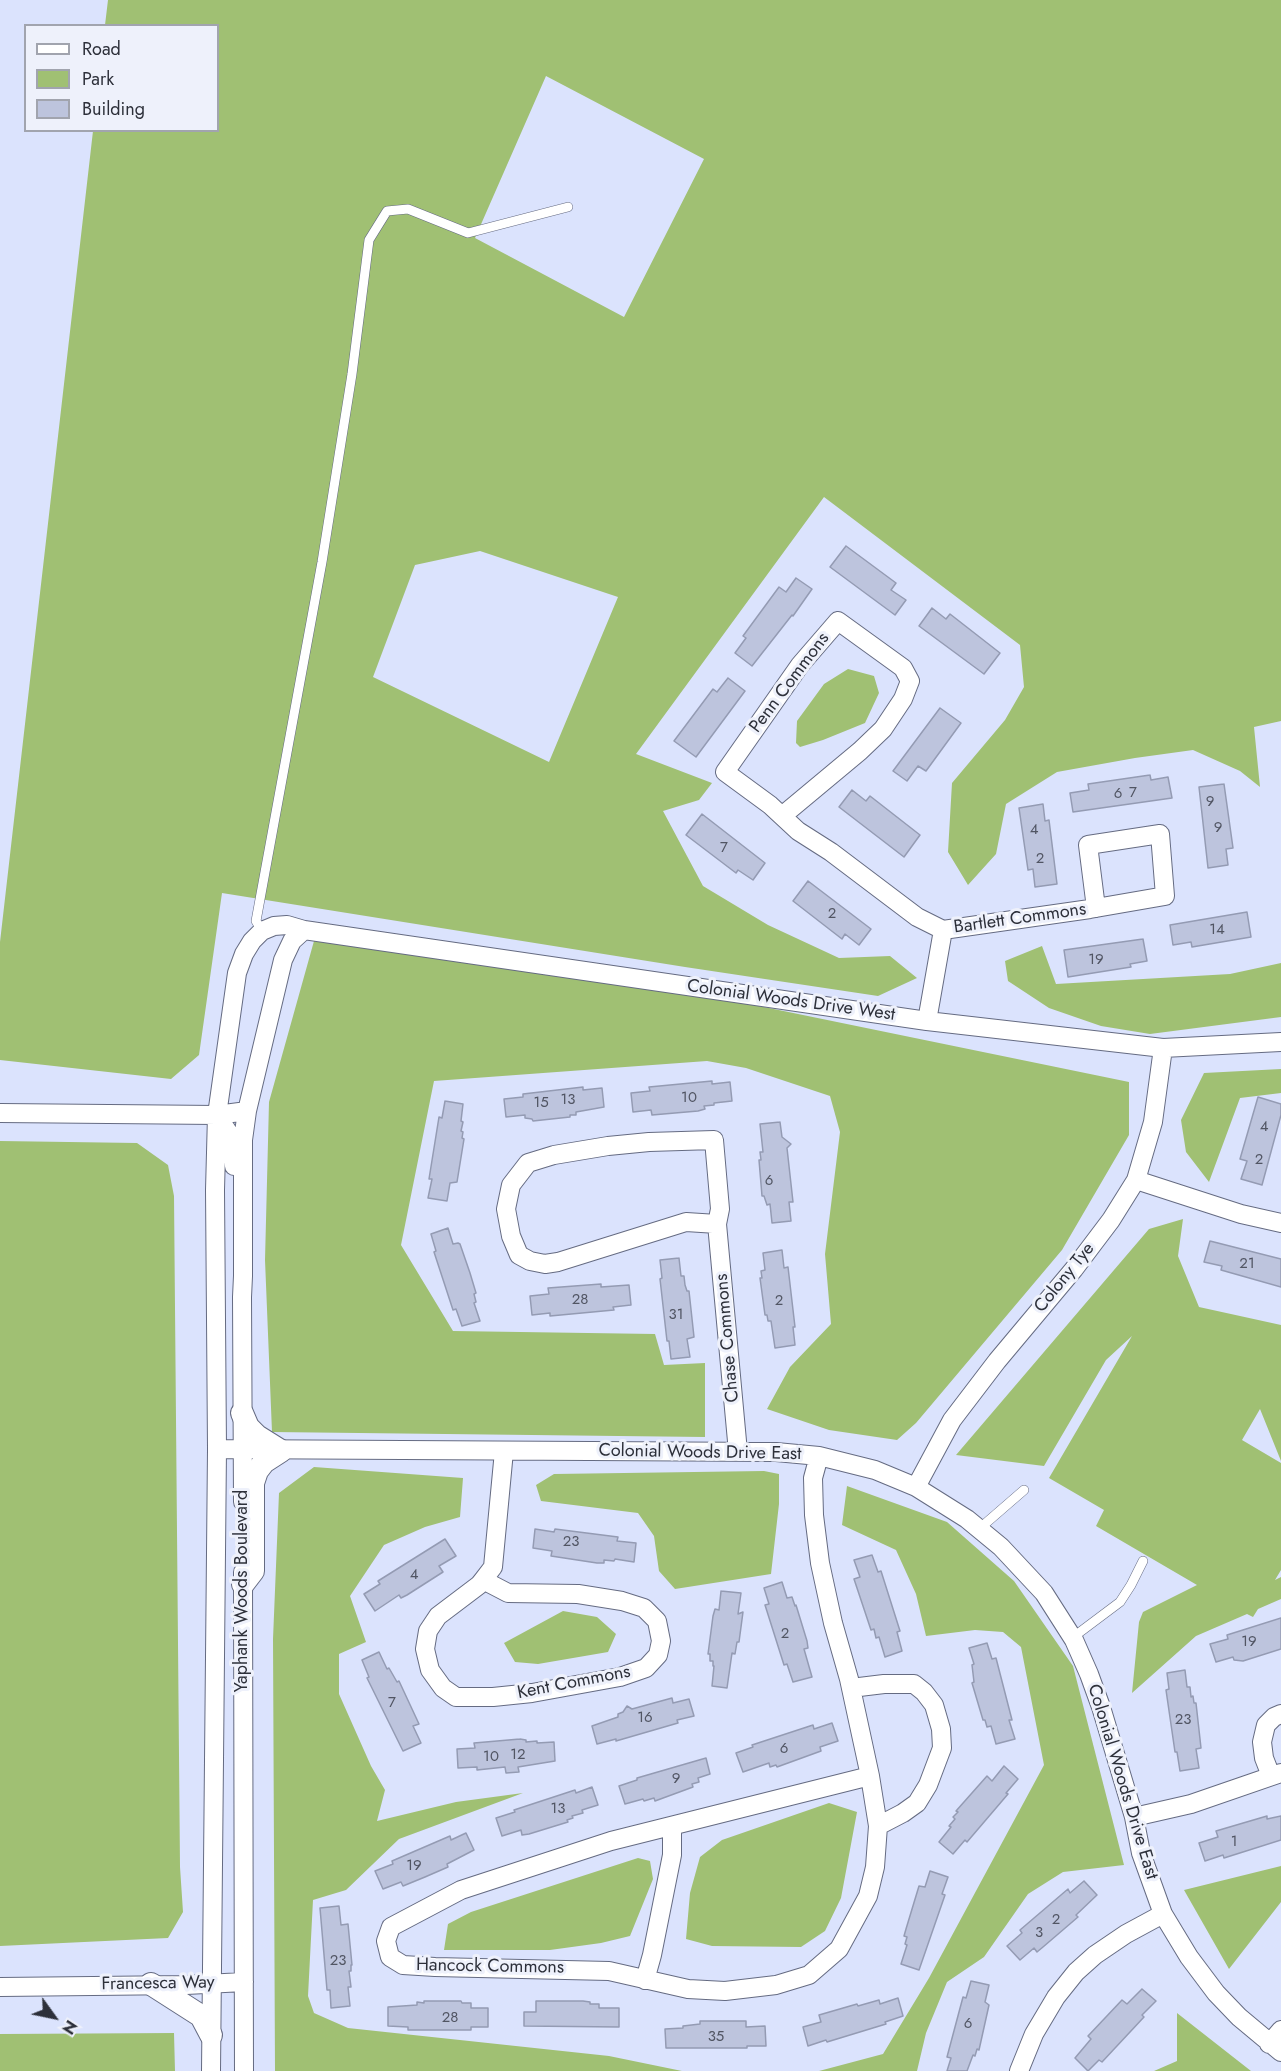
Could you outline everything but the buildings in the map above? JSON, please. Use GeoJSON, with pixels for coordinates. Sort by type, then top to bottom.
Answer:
{"type":"FeatureCollection","features":[{"type":"Feature","properties":{"kind":"street","name":"Penn Commons"},"geometry":{"type":"LineString","coordinates":[[782,816],[883,729],[903,699],[910,681],[903,668],[838,621],[800,665],[725,772],[770,805],[798,831],[831,852],[917,917],[943,930]]}},
{"type":"Feature","properties":{"kind":"street","name":"Bartlett Commons"},"geometry":{"type":"LineString","coordinates":[[943,930],[1096,908],[1165,896],[1160,834],[1088,845],[1096,908]]}},
{"type":"Feature","properties":{"kind":"street"},"geometry":{"type":"LineString","coordinates":[[262,931],[274,926],[287,925],[304,930]]}},
{"type":"Feature","properties":{"kind":"street","name":"Yaphank Woods Boulevard"},"geometry":{"type":"LineString","coordinates":[[244,2071],[243,1140],[247,1111],[283,960],[292,941],[304,930]]}},
{"type":"Feature","properties":{"kind":"street","name":"Colonial Woods Drive West"},"geometry":{"type":"LineString","coordinates":[[304,930],[927,1021],[1163,1048],[1281,1042]]}},
{"type":"Feature","properties":{"kind":"street"},"geometry":{"type":"LineString","coordinates":[[927,1021],[943,930]]}},
{"type":"Feature","properties":{"kind":"street","name":"Yaphank Woods Boulevard"},"geometry":{"type":"LineString","coordinates":[[211,2071],[217,1449],[215,1202],[217,1115],[237,973],[244,954],[262,931]]}},
{"type":"Feature","properties":{"kind":"street","name":"Colony Tye"},"geometry":{"type":"LineString","coordinates":[[916,1487],[952,1420],[997,1361],[1074,1269],[1111,1220],[1136,1180],[1153,1122],[1163,1048]]}},
{"type":"Feature","properties":{"kind":"street"},"geometry":{"type":"LineString","coordinates":[[0,1113],[217,1115],[247,1111]]}},
{"type":"Feature","properties":{"kind":"street"},"geometry":{"type":"LineString","coordinates":[[217,1115],[228,1132],[233,1150],[234,1284],[242,1297]]}},
{"type":"Feature","properties":{"kind":"street","name":"Chase Commons"},"geometry":{"type":"LineString","coordinates":[[717,1224],[686,1222],[545,1264],[530,1261],[519,1255],[511,1236],[506,1209],[511,1185],[519,1171],[528,1163],[554,1155],[608,1146],[714,1140],[720,1209],[717,1224],[738,1452]]}},
{"type":"Feature","properties":{"kind":"street"},"geometry":{"type":"LineString","coordinates":[[1136,1180],[1241,1214],[1281,1223]]}},
{"type":"Feature","properties":{"kind":"street"},"geometry":{"type":"LineString","coordinates":[[242,1413],[252,1431],[281,1451],[264,1462],[256,1471],[252,1483],[253,1571],[243,1584]]}},
{"type":"Feature","properties":{"kind":"street","name":"Colonial Woods Drive East"},"geometry":{"type":"LineString","coordinates":[[217,1449],[776,1452],[819,1456],[875,1470],[916,1487],[967,1519],[1002,1547],[1044,1593],[1072,1638],[1089,1674],[1134,1817],[1141,1853],[1163,1914],[1189,1957],[1216,1993],[1275,2048]]}},
{"type":"Feature","properties":{"kind":"street","name":"Kent Commons"},"geometry":{"type":"LineString","coordinates":[[483,1580],[508,1593],[578,1594],[622,1601],[644,1608],[657,1621],[661,1641],[658,1655],[646,1668],[579,1686],[493,1697],[456,1697],[443,1688],[429,1670],[425,1649],[428,1631],[438,1616],[479,1585],[493,1567],[504,1451]]}},
{"type":"Feature","properties":{"kind":"street","name":"Hancock Commons"},"geometry":{"type":"LineString","coordinates":[[819,1456],[813,1478],[818,1544],[833,1623],[851,1688],[870,1776],[878,1826],[875,1867],[868,1896],[839,1949],[809,1975],[776,1985],[725,1991],[688,1989],[609,1971],[403,1965],[390,1957],[387,1941],[391,1926],[461,1890],[611,1841],[870,1776]]}},
{"type":"Feature","properties":{"kind":"street"},"geometry":{"type":"LineString","coordinates":[[851,1688],[884,1684],[914,1684],[934,1704],[941,1729],[942,1748],[928,1785],[917,1803],[878,1826]]}},
{"type":"Feature","properties":{"kind":"street"},"geometry":{"type":"LineString","coordinates":[[1134,1817],[1191,1804],[1276,1774],[1264,1758],[1262,1742],[1266,1725],[1281,1714]]}},
{"type":"Feature","properties":{"kind":"street"},"geometry":{"type":"LineString","coordinates":[[645,1980],[672,1855],[672,1826]]}},
{"type":"Feature","properties":{"kind":"street"},"geometry":{"type":"LineString","coordinates":[[1019,2071],[1034,2034],[1056,1997],[1076,1972],[1118,1939],[1163,1914]]}},
{"type":"Feature","properties":{"kind":"street","name":"Francesca Way"},"geometry":{"type":"LineString","coordinates":[[0,1987],[244,1982]]}},
{"type":"Feature","properties":{"kind":"street"},"geometry":{"type":"LineString","coordinates":[[151,1984],[201,2016],[211,2035]]}},
{"type":"Feature","properties":{"kind":"street"},"geometry":{"type":"LineString","coordinates":[[1275,2048],[1281,2030]]}},
{"type":"Feature","properties":{"kind":"lane"},"geometry":{"type":"LineString","coordinates":[[262,931],[256,921],[322,562],[352,374],[369,240],[387,211],[408,209],[468,233],[568,207]]}},
{"type":"Feature","properties":{"kind":"lane"},"geometry":{"type":"LineString","coordinates":[[979,1529],[1024,1490]]}},
{"type":"Feature","properties":{"kind":"lane"},"geometry":{"type":"LineString","coordinates":[[1072,1638],[1120,1602],[1143,1561]]}},
{"type":"Feature","properties":{"kind":"green space"},"geometry":{"type":"Polygon","coordinates":[[[108,0],[1281,0],[1281,721],[1254,727],[1260,787],[1240,771],[1193,750],[1057,772],[1006,804],[996,854],[968,885],[948,852],[952,783],[1005,720],[1024,687],[1020,645],[824,497],[636,754],[712,783],[699,800],[663,811],[703,886],[768,925],[839,958],[890,956],[917,978],[878,996],[222,893],[199,1055],[171,1079],[0,1060],[0,942],[93,132],[219,132],[219,24],[105,24],[108,0]],[[546,76],[475,238],[624,317],[704,159],[546,76]],[[480,551],[415,565],[373,677],[549,762],[618,597],[480,551]]]}},
{"type":"Feature","properties":{"kind":"green space"},"geometry":{"type":"Polygon","coordinates":[[[848,669],[874,676],[879,693],[865,723],[800,747],[796,743],[797,721],[824,684],[848,669]]]}},
{"type":"Feature","properties":{"kind":"green space"},"geometry":{"type":"Polygon","coordinates":[[[314,941],[691,992],[1129,1082],[1129,1135],[1062,1250],[916,1423],[897,1440],[829,1430],[767,1409],[790,1367],[831,1324],[825,1254],[840,1132],[830,1096],[746,1068],[707,1061],[434,1081],[401,1245],[453,1331],[655,1334],[664,1365],[705,1363],[705,1437],[272,1432],[265,1260],[269,1102],[314,941]]]}},
{"type":"Feature","properties":{"kind":"green space"},"geometry":{"type":"Polygon","coordinates":[[[1042,946],[1056,984],[1230,974],[1281,963],[1281,1017],[1150,1034],[1101,1026],[1049,1008],[1008,981],[1005,961],[1042,946]]]}},
{"type":"Feature","properties":{"kind":"green space"},"geometry":{"type":"Polygon","coordinates":[[[1281,1069],[1281,1093],[1240,1098],[1209,1182],[1186,1152],[1181,1120],[1204,1073],[1281,1069]]]}},
{"type":"Feature","properties":{"kind":"green space"},"geometry":{"type":"Polygon","coordinates":[[[0,1141],[137,1143],[168,1165],[174,1196],[180,1867],[183,1912],[168,1938],[0,1946],[0,1141]]]}},
{"type":"Feature","properties":{"kind":"green space"},"geometry":{"type":"Polygon","coordinates":[[[1183,1219],[1178,1256],[1199,1307],[1281,1325],[1281,1461],[1260,1409],[1242,1440],[1281,1463],[1281,1570],[1275,1580],[1281,1577],[1281,1599],[1258,1609],[1253,1617],[1247,1614],[1196,1636],[1132,1693],[1139,1622],[1143,1612],[1197,1585],[1096,1526],[1104,1510],[1049,1478],[1132,1336],[1106,1360],[1044,1466],[956,1455],[1149,1229],[1183,1219]]]}},
{"type":"Feature","properties":{"kind":"green space"},"geometry":{"type":"Polygon","coordinates":[[[314,1467],[463,1478],[460,1517],[425,1527],[384,1545],[350,1596],[366,1642],[339,1654],[339,1694],[371,1766],[385,1790],[377,1821],[456,1802],[523,1793],[399,1839],[346,1890],[313,1900],[308,1996],[314,2013],[348,2028],[609,2056],[682,2071],[275,2071],[273,1639],[279,1493],[314,1467]]]}},
{"type":"Feature","properties":{"kind":"green space"},"geometry":{"type":"Polygon","coordinates":[[[764,1471],[779,1474],[779,1504],[771,1574],[675,1589],[659,1571],[654,1536],[638,1513],[541,1501],[536,1485],[554,1474],[764,1471]]]}},
{"type":"Feature","properties":{"kind":"green space"},"geometry":{"type":"Polygon","coordinates":[[[847,1486],[947,1522],[1014,1581],[1073,1666],[1124,1865],[1063,1872],[1028,1894],[984,1957],[947,1982],[926,2033],[917,2071],[819,2071],[883,2054],[929,1978],[1044,1765],[1021,1647],[1003,1632],[975,1630],[926,1636],[916,1594],[896,1550],[842,1525],[847,1486]]]}},
{"type":"Feature","properties":{"kind":"green space"},"geometry":{"type":"Polygon","coordinates":[[[563,1611],[597,1617],[616,1634],[608,1652],[538,1664],[515,1662],[504,1643],[563,1611]]]}},
{"type":"Feature","properties":{"kind":"green space"},"geometry":{"type":"Polygon","coordinates":[[[829,1803],[857,1812],[841,1898],[825,1931],[801,1947],[712,1946],[686,1939],[690,1893],[700,1857],[722,1840],[829,1803]]]}},
{"type":"Feature","properties":{"kind":"green space"},"geometry":{"type":"Polygon","coordinates":[[[638,1858],[650,1861],[653,1879],[630,1936],[601,1943],[550,1950],[444,1950],[448,1924],[471,1912],[638,1858]]]}},
{"type":"Feature","properties":{"kind":"green space"},"geometry":{"type":"Polygon","coordinates":[[[1281,1866],[1281,1902],[1229,1969],[1184,1890],[1281,1866]]]}},
{"type":"Feature","properties":{"kind":"green space"},"geometry":{"type":"Polygon","coordinates":[[[1177,2013],[1251,2071],[1154,2071],[1177,2061],[1177,2013]]]}},
{"type":"Feature","properties":{"kind":"green space"},"geometry":{"type":"Polygon","coordinates":[[[174,2033],[175,2071],[0,2071],[0,2034],[174,2033]]]}}]}
